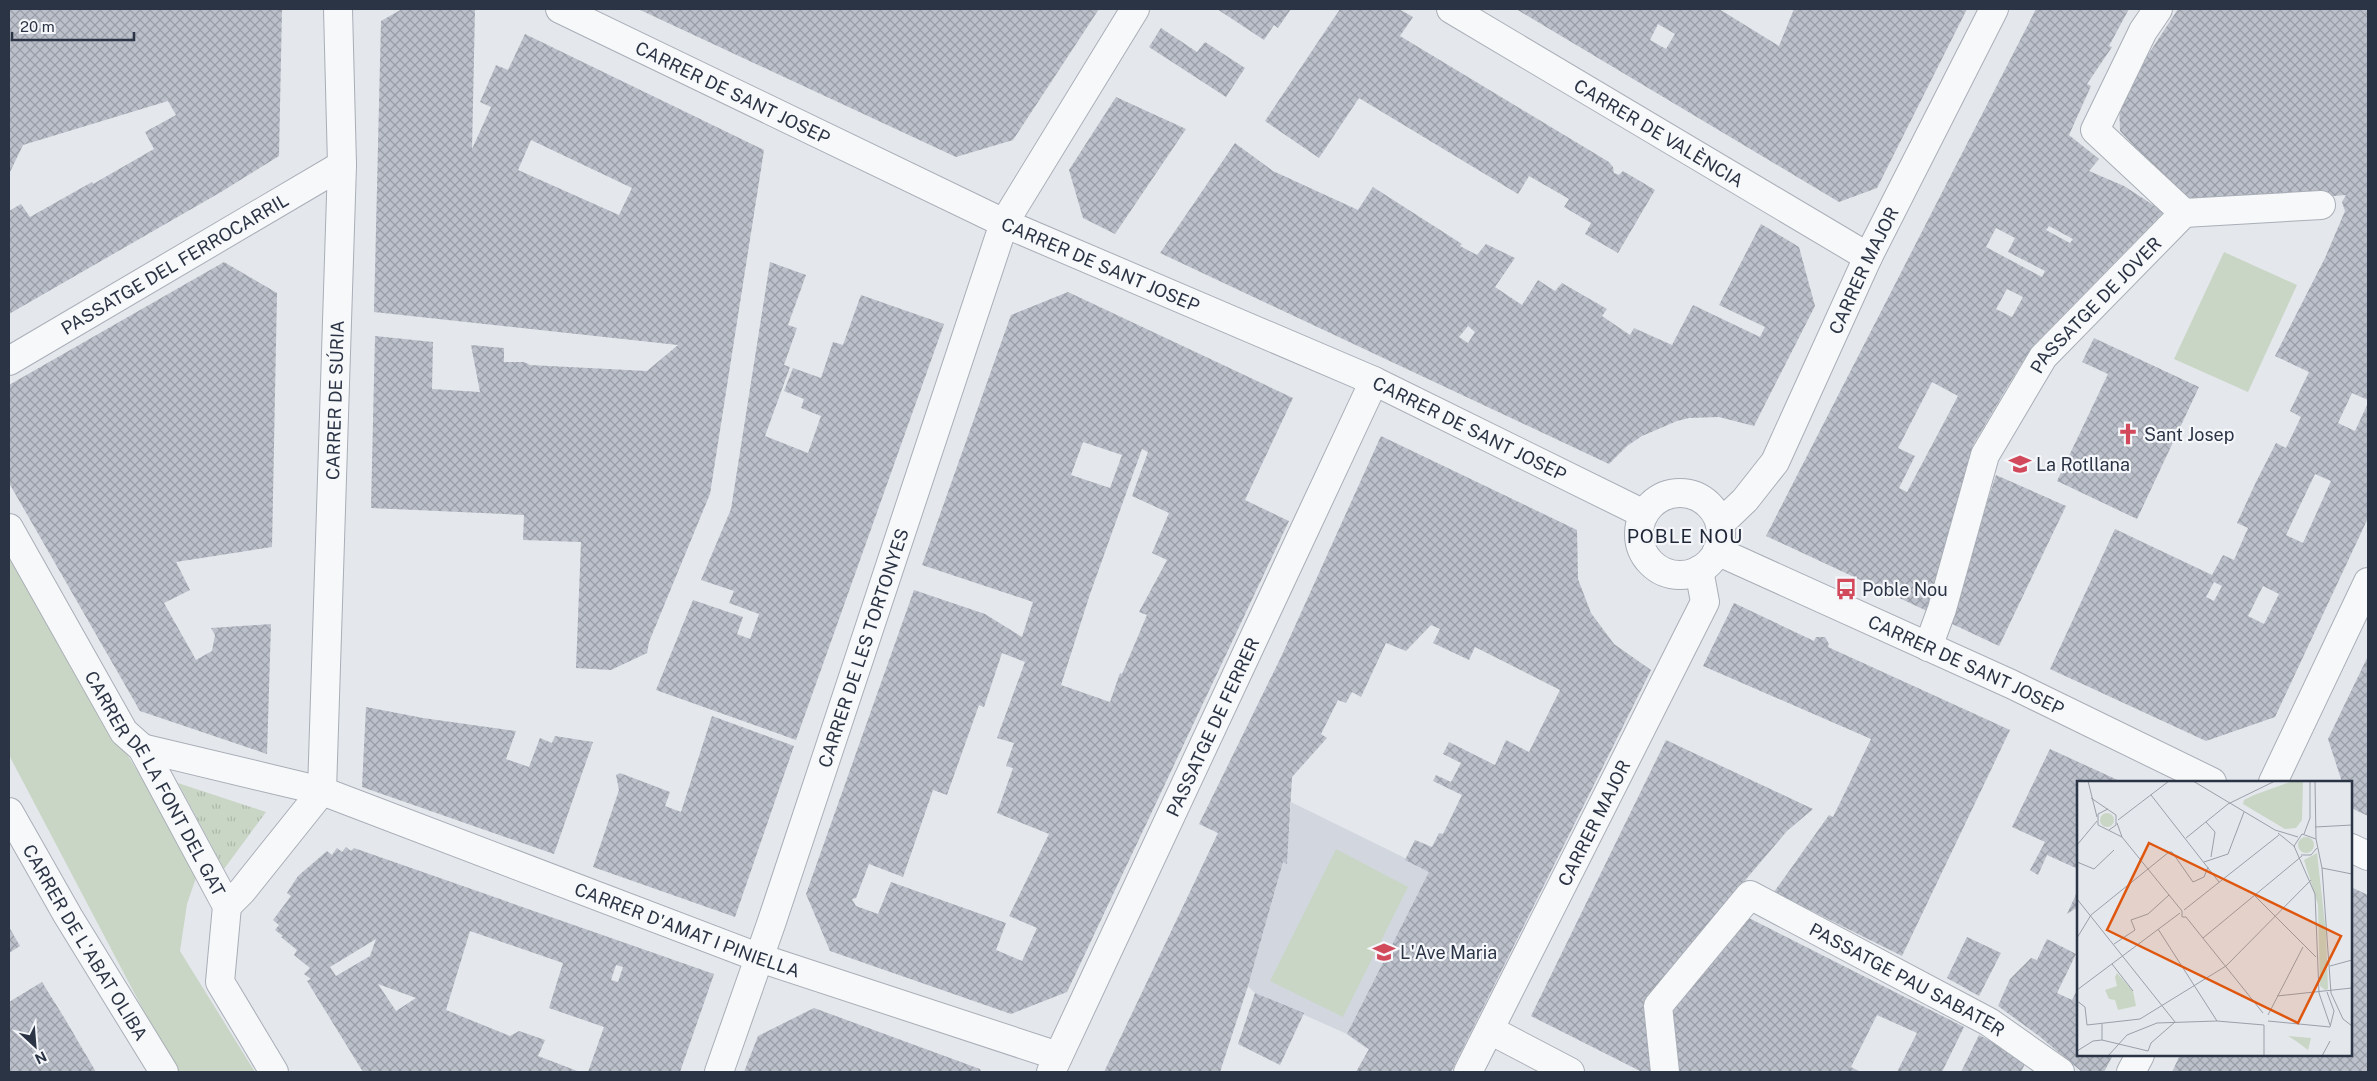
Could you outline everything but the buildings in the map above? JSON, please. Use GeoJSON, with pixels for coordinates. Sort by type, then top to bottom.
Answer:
{"type":"FeatureCollection","features":[{"type":"Feature","properties":{"kind":"street","name":"CARRER DE SÚRIA"},"geometry":{"type":"LineString","coordinates":[[322,791],[342,165],[338,9]]}},
{"type":"Feature","properties":{"kind":"street","name":"CARRER DE SANT JOSEP"},"geometry":{"type":"LineString","coordinates":[[560,9],[1004,223],[1374,381],[1644,514]]}},
{"type":"Feature","properties":{"kind":"street","name":"CARRER DE LES TORTONYES"},"geometry":{"type":"LineString","coordinates":[[719,1072],[760,958],[1004,223],[1136,9]]}},
{"type":"Feature","properties":{"kind":"street","name":"CARRER DE VALÈNCIA"},"geometry":{"type":"LineString","coordinates":[[1452,9],[1868,257]]}},
{"type":"Feature","properties":{"kind":"street","name":"CARRER MAJOR"},"geometry":{"type":"LineString","coordinates":[[1720,524],[1745,500],[1775,462],[1868,257],[1994,9]]}},
{"type":"Feature","properties":{"kind":"street"},"geometry":{"type":"LineString","coordinates":[[2158,9],[2143,30],[2095,130],[2184,213],[2321,205]]}},
{"type":"Feature","properties":{"kind":"street","name":"PASSATGE DEL FERROCARRIL"},"geometry":{"type":"LineString","coordinates":[[9,360],[342,165]]}},
{"type":"Feature","properties":{"kind":"street","name":"PASSATGE DE JOVER"},"geometry":{"type":"LineString","coordinates":[[1928,647],[1942,609],[1985,455],[2042,357],[2184,213]]}},
{"type":"Feature","properties":{"kind":"street","name":"PASSATGE DE FERRER"},"geometry":{"type":"LineString","coordinates":[[1055,1064],[1374,381]]}},
{"type":"Feature","properties":{"kind":"street"},"geometry":{"type":"LineString","coordinates":[[1679,493],[1692,495],[1705,502],[1714,512],[1720,524],[1721,538],[1708,561],[1687,575],[1674,575],[1661,571],[1650,563],[1643,552],[1639,539],[1640,526],[1644,514],[1654,503],[1665,496],[1679,493]]}},
{"type":"Feature","properties":{"kind":"street","name":"CARRER DE LA FONT DEL GAT"},"geometry":{"type":"LineString","coordinates":[[9,528],[124,732],[142,748],[227,906],[220,982],[274,1072]]}},
{"type":"Feature","properties":{"kind":"street","name":"CARRER DE SANT JOSEP"},"geometry":{"type":"LineString","coordinates":[[1708,561],[1928,647],[2011,684],[2210,781]]}},
{"type":"Feature","properties":{"kind":"street","name":"CARRER MAJOR"},"geometry":{"type":"LineString","coordinates":[[1468,1072],[1704,602],[1708,561]]}},
{"type":"Feature","properties":{"kind":"street"},"geometry":{"type":"LineString","coordinates":[[2273,781],[2368,582]]}},
{"type":"Feature","properties":{"kind":"street","name":"CARRER D'AMAT I PINIELLA"},"geometry":{"type":"LineString","coordinates":[[142,748],[322,791],[760,958],[1055,1064]]}},
{"type":"Feature","properties":{"kind":"street"},"geometry":{"type":"LineString","coordinates":[[227,906],[242,891],[322,791]]}},
{"type":"Feature","properties":{"kind":"street","name":"CARRER DE L'ABAT OLIBA"},"geometry":{"type":"LineString","coordinates":[[9,812],[68,916],[164,1072]]}},
{"type":"Feature","properties":{"kind":"street"},"geometry":{"type":"LineString","coordinates":[[2352,848],[2368,856]]}},
{"type":"Feature","properties":{"kind":"street","name":"PASSATGE PAU SABATER"},"geometry":{"type":"LineString","coordinates":[[1665,1072],[1658,1006],[1750,895],[1989,1022],[2060,1072]]}},
{"type":"Feature","properties":{"kind":"street"},"geometry":{"type":"LineString","coordinates":[[1490,1030],[1570,1072]]}},
{"type":"Feature","properties":{"kind":"street"},"geometry":{"type":"LineString","coordinates":[[2131,1072],[2139,1056]]}},
{"type":"Feature","properties":{"kind":"shaded area","name":"L'Ave Maria"},"geometry":{"type":"Polygon","coordinates":[[[1291,802],[1527,918],[1451,1072],[1416,1072],[1364,1047],[1347,1034],[1255,993],[1248,986],[1283,862],[1287,864],[1291,802]]]}},
{"type":"Feature","properties":{"kind":"green space"},"geometry":{"type":"Polygon","coordinates":[[[2224,252],[2297,285],[2248,392],[2174,359],[2224,252]]]}},
{"type":"Feature","properties":{"kind":"green space"},"geometry":{"type":"Polygon","coordinates":[[[9,558],[198,872],[187,904],[180,951],[255,1072],[179,1072],[158,1038],[9,755],[9,558]]]}},
{"type":"Feature","properties":{"kind":"green space"},"geometry":{"type":"Polygon","coordinates":[[[178,783],[266,812],[224,869],[178,783]]]}},
{"type":"Feature","properties":{"kind":"green space"},"geometry":{"type":"Polygon","coordinates":[[[1336,849],[1408,887],[1343,1017],[1270,981],[1336,849]]]}},
{"type":"Feature","properties":{"kind":"place","name":"Sant Josep"},"geometry":{"type":"Point","coordinates":[2128,434]}},
{"type":"Feature","properties":{"kind":"place","name":"La Rotllana"},"geometry":{"type":"Point","coordinates":[2020,464]}},
{"type":"Feature","properties":{"kind":"place","name":"Poble Nou"},"geometry":{"type":"Point","coordinates":[1846,589]}},
{"type":"Feature","properties":{"kind":"place","name":"L'Ave Maria"},"geometry":{"type":"Point","coordinates":[1384,952]}},
{"type":"Feature","properties":{"kind":"district","name":"POBLE NOU"},"geometry":{"type":"Point","coordinates":[1685,536]}}]}
